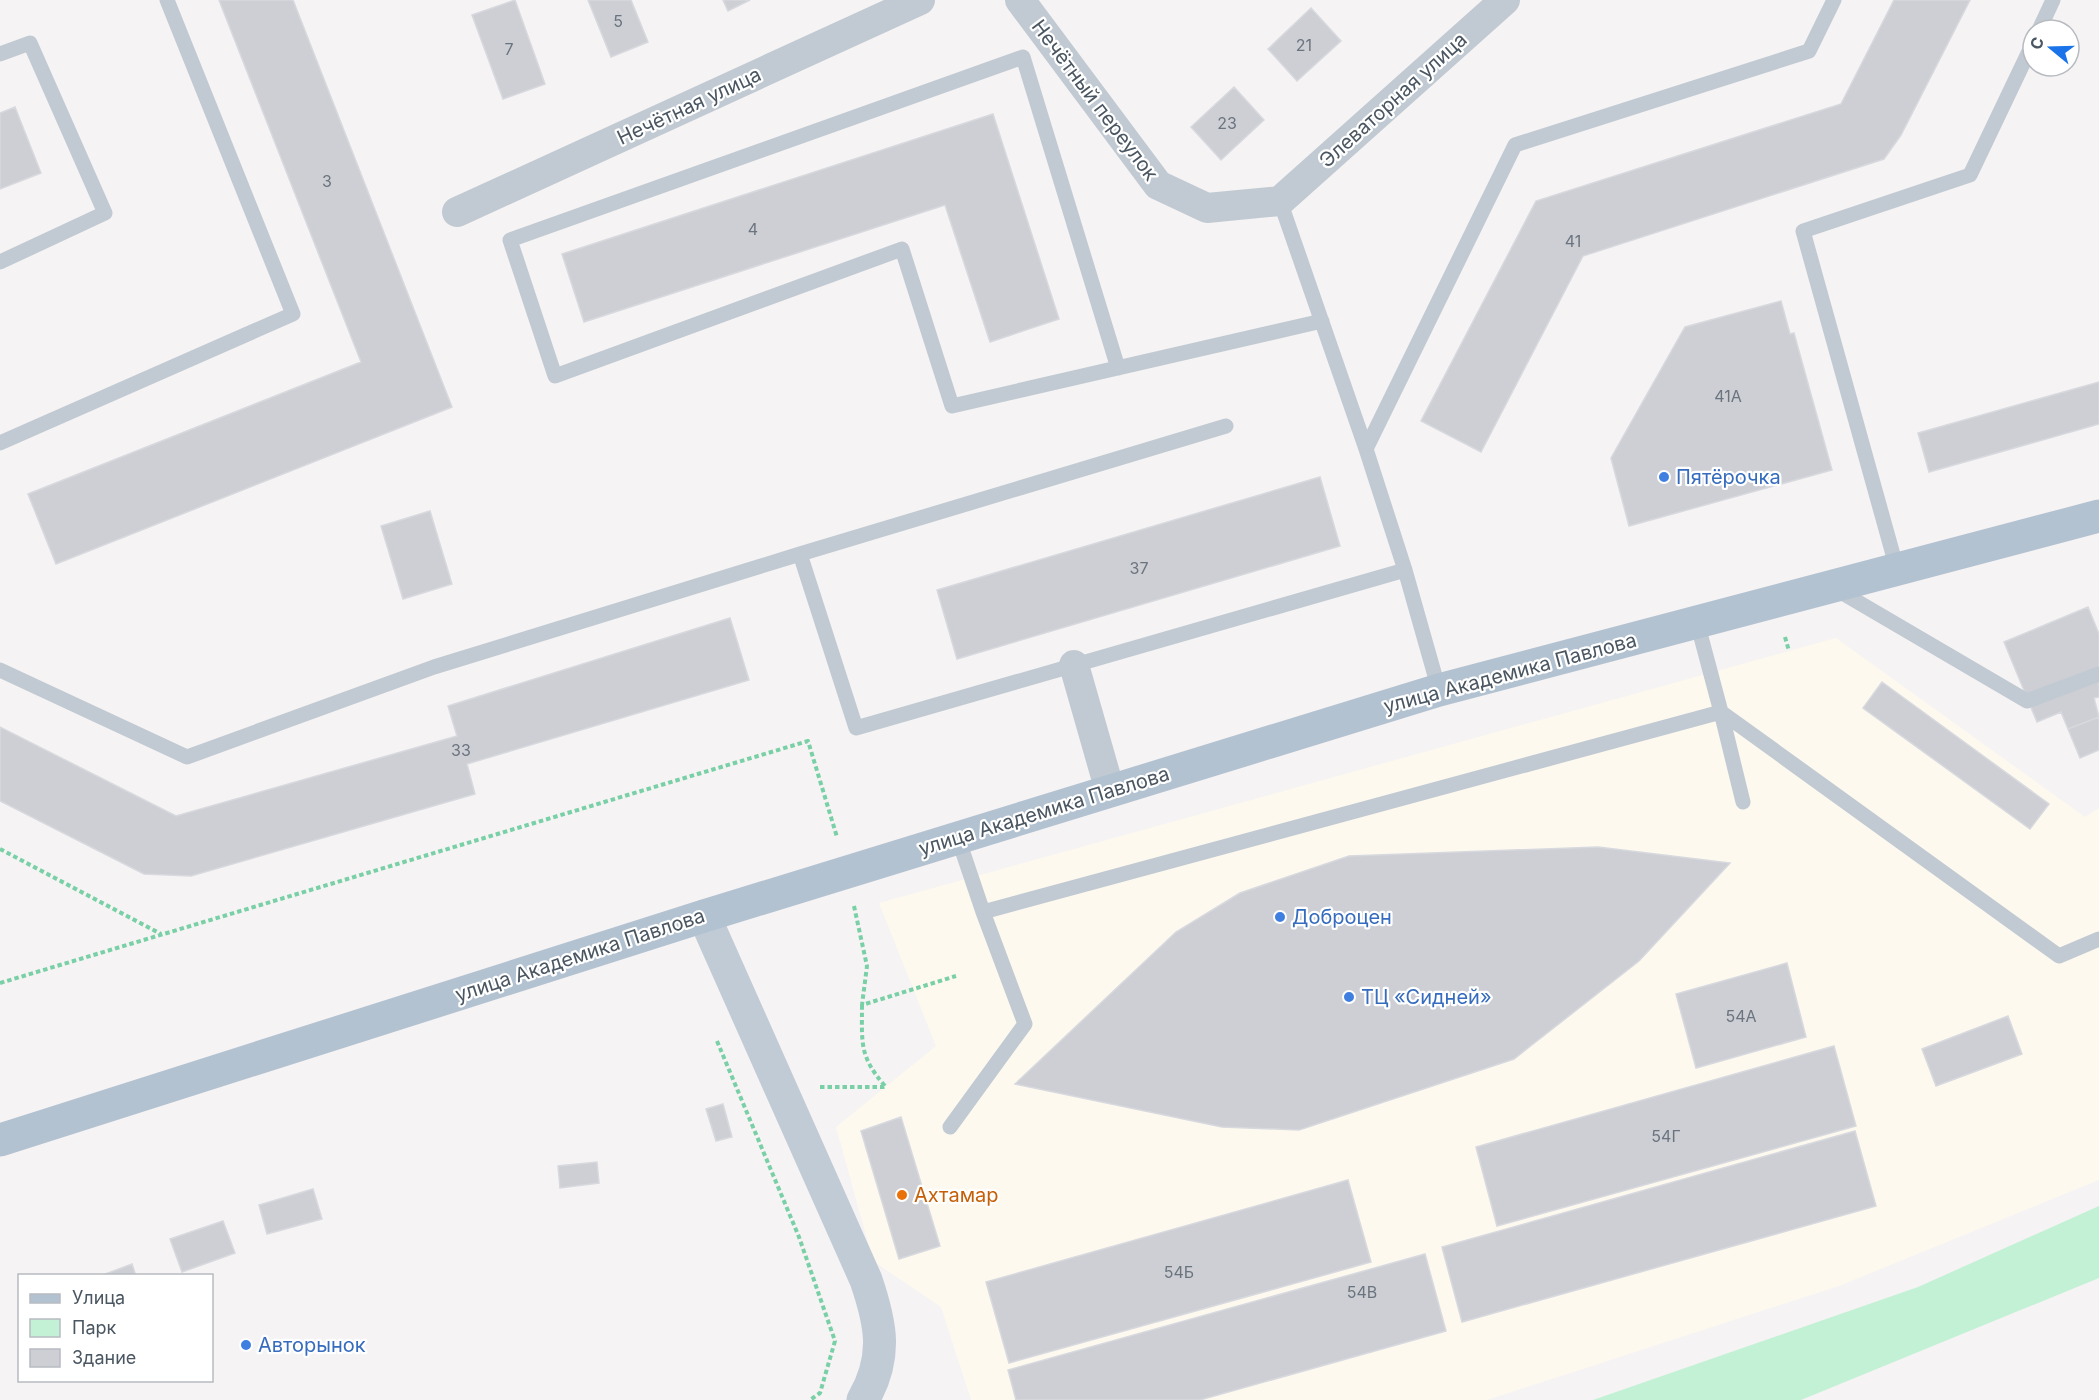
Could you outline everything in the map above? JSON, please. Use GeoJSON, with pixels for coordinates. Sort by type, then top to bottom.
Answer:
{"type":"FeatureCollection","features":[{"type":"Feature","properties":{"kind":"main road","name":"улица Академика Павлова"},"geometry":{"type":"LineString","coordinates":[[0,1140],[704,916],[1439,690],[2099,516]]}},
{"type":"Feature","properties":{"kind":"main road"},"geometry":{"type":"LineString","coordinates":[[704,916],[866,1280],[879,1318],[880,1351],[872,1385],[863,1400]]}},
{"type":"Feature","properties":{"kind":"street","name":"Нечётная улица"},"geometry":{"type":"LineString","coordinates":[[457,212],[920,0]]}},
{"type":"Feature","properties":{"kind":"street","name":"Нечётный переулок"},"geometry":{"type":"LineString","coordinates":[[1020,0],[1158,184],[1207,208],[1280,201]]}},
{"type":"Feature","properties":{"kind":"street","name":"Элеваторная улица"},"geometry":{"type":"LineString","coordinates":[[1280,201],[1505,0]]}},
{"type":"Feature","properties":{"kind":"street"},"geometry":{"type":"LineString","coordinates":[[1074,665],[1110,791]]}},
{"type":"Feature","properties":{"kind":"lane"},"geometry":{"type":"LineString","coordinates":[[0,443],[293,314],[167,0]]}},
{"type":"Feature","properties":{"kind":"lane"},"geometry":{"type":"LineString","coordinates":[[1366,449],[1515,145],[1809,51],[1833,0]]}},
{"type":"Feature","properties":{"kind":"lane"},"geometry":{"type":"LineString","coordinates":[[2045,18],[2054,0]]}},
{"type":"Feature","properties":{"kind":"lane"},"geometry":{"type":"LineString","coordinates":[[0,54],[30,43],[105,213],[0,262]]}},
{"type":"Feature","properties":{"kind":"lane"},"geometry":{"type":"LineString","coordinates":[[1118,368],[1023,57],[510,240],[555,376],[902,249],[952,406],[1118,368],[1322,321]]}},
{"type":"Feature","properties":{"kind":"lane"},"geometry":{"type":"LineString","coordinates":[[1897,569],[1803,231],[1970,176],[2021,68]]}},
{"type":"Feature","properties":{"kind":"lane"},"geometry":{"type":"LineString","coordinates":[[1280,201],[1366,449],[1405,570],[1439,690]]}},
{"type":"Feature","properties":{"kind":"lane"},"geometry":{"type":"LineString","coordinates":[[0,670],[187,757],[434,667],[1226,426]]}},
{"type":"Feature","properties":{"kind":"lane"},"geometry":{"type":"LineString","coordinates":[[800,554],[856,728],[1405,570]]}},
{"type":"Feature","properties":{"kind":"lane"},"geometry":{"type":"LineString","coordinates":[[1832,586],[2027,701],[2099,674]]}},
{"type":"Feature","properties":{"kind":"lane"},"geometry":{"type":"LineString","coordinates":[[1696,622],[1743,802]]}},
{"type":"Feature","properties":{"kind":"lane"},"geometry":{"type":"LineString","coordinates":[[983,912],[1721,712]]}},
{"type":"Feature","properties":{"kind":"lane"},"geometry":{"type":"LineString","coordinates":[[1721,712],[2059,956],[2099,939]]}},
{"type":"Feature","properties":{"kind":"lane"},"geometry":{"type":"LineString","coordinates":[[950,1126],[1024,1024],[958,838]]}},
{"type":"Feature","properties":{"kind":"path"},"geometry":{"type":"LineString","coordinates":[[0,983],[808,741],[838,840]]}},
{"type":"Feature","properties":{"kind":"path"},"geometry":{"type":"LineString","coordinates":[[0,849],[162,935]]}},
{"type":"Feature","properties":{"kind":"path"},"geometry":{"type":"LineString","coordinates":[[780,1089],[852,1085],[885,1087],[868,1067],[862,1041],[862,1005],[867,966],[854,904]]}},
{"type":"Feature","properties":{"kind":"path"},"geometry":{"type":"LineString","coordinates":[[862,1005],[956,976]]}},
{"type":"Feature","properties":{"kind":"path"},"geometry":{"type":"LineString","coordinates":[[714,1034],[799,1237],[835,1341],[820,1393],[810,1400]]}},
{"type":"Feature","properties":{"kind":"shaded area"},"geometry":{"type":"Polygon","coordinates":[[[1836,638],[2085,817],[2099,808],[2099,1180],[1839,1286],[1487,1400],[971,1400],[941,1307],[873,1261],[836,1127],[936,1046],[879,903],[1836,638]]]}},
{"type":"Feature","properties":{"kind":"green space"},"geometry":{"type":"Polygon","coordinates":[[[2099,1206],[2099,1278],[1801,1400],[1593,1400],[1918,1287],[2099,1206]]]}},
{"type":"Feature","properties":{"kind":"building"},"geometry":{"type":"Polygon","coordinates":[[[219,0],[293,0],[452,407],[56,564],[28,494],[361,362],[219,0]]]}},
{"type":"Feature","properties":{"kind":"building"},"geometry":{"type":"Polygon","coordinates":[[[515,0],[545,84],[503,99],[472,15],[515,0]]]}},
{"type":"Feature","properties":{"kind":"building"},"geometry":{"type":"Polygon","coordinates":[[[588,0],[631,0],[648,42],[611,57],[588,0]]]}},
{"type":"Feature","properties":{"kind":"building"},"geometry":{"type":"Polygon","coordinates":[[[723,0],[750,0],[728,11],[723,0]]]}},
{"type":"Feature","properties":{"kind":"building"},"geometry":{"type":"Polygon","coordinates":[[[1894,0],[1970,0],[1901,135],[1884,159],[1583,256],[1481,452],[1421,421],[1536,201],[1841,104],[1894,0]]]}},
{"type":"Feature","properties":{"kind":"building"},"geometry":{"type":"Polygon","coordinates":[[[1311,8],[1341,41],[1297,81],[1268,49],[1311,8]]]}},
{"type":"Feature","properties":{"kind":"building"},"geometry":{"type":"Polygon","coordinates":[[[1234,87],[1264,120],[1221,160],[1191,127],[1234,87]]]}},
{"type":"Feature","properties":{"kind":"building"},"geometry":{"type":"Polygon","coordinates":[[[15,107],[41,173],[0,189],[0,113],[15,107]]]}},
{"type":"Feature","properties":{"kind":"building"},"geometry":{"type":"Polygon","coordinates":[[[993,114],[1059,319],[990,342],[945,205],[584,322],[562,254],[993,114]]]}},
{"type":"Feature","properties":{"kind":"building"},"geometry":{"type":"Polygon","coordinates":[[[1781,301],[1790,334],[1794,333],[1832,470],[1629,526],[1611,458],[1685,327],[1781,301]]]}},
{"type":"Feature","properties":{"kind":"building"},"geometry":{"type":"Polygon","coordinates":[[[2099,382],[2099,424],[1929,472],[1918,433],[2099,382]]]}},
{"type":"Feature","properties":{"kind":"building"},"geometry":{"type":"Polygon","coordinates":[[[1320,477],[1340,546],[957,659],[937,590],[1320,477]]]}},
{"type":"Feature","properties":{"kind":"building"},"geometry":{"type":"Polygon","coordinates":[[[430,511],[452,584],[403,599],[381,526],[430,511]]]}},
{"type":"Feature","properties":{"kind":"building"},"geometry":{"type":"Polygon","coordinates":[[[2088,607],[2099,634],[2099,697],[2094,698],[2099,717],[2068,729],[2061,712],[2037,722],[2004,642],[2088,607]]]}},
{"type":"Feature","properties":{"kind":"building"},"geometry":{"type":"Polygon","coordinates":[[[730,618],[749,680],[467,764],[475,794],[191,876],[144,874],[0,801],[0,727],[176,816],[457,736],[448,706],[730,618]]]}},
{"type":"Feature","properties":{"kind":"building"},"geometry":{"type":"Polygon","coordinates":[[[1882,682],[2049,804],[2030,829],[1863,708],[1882,682]]]}},
{"type":"Feature","properties":{"kind":"building"},"geometry":{"type":"Polygon","coordinates":[[[2099,717],[2099,750],[2080,758],[2068,729],[2099,717]]]}},
{"type":"Feature","properties":{"kind":"building","name":"ТЦ «Сидней»"},"geometry":{"type":"Polygon","coordinates":[[[1598,847],[1730,863],[1639,961],[1514,1059],[1299,1130],[1222,1127],[1015,1084],[1176,932],[1240,893],[1349,856],[1598,847]]]}},
{"type":"Feature","properties":{"kind":"building"},"geometry":{"type":"Polygon","coordinates":[[[1787,963],[1806,1037],[1696,1068],[1676,994],[1787,963]]]}},
{"type":"Feature","properties":{"kind":"building"},"geometry":{"type":"Polygon","coordinates":[[[2008,1016],[2022,1054],[1936,1086],[1922,1049],[2008,1016]]]}},
{"type":"Feature","properties":{"kind":"building"},"geometry":{"type":"Polygon","coordinates":[[[1834,1046],[1856,1126],[1497,1226],[1476,1147],[1834,1046]]]}},
{"type":"Feature","properties":{"kind":"building"},"geometry":{"type":"Polygon","coordinates":[[[723,1104],[732,1137],[716,1141],[706,1109],[723,1104]]]}},
{"type":"Feature","properties":{"kind":"building"},"geometry":{"type":"Polygon","coordinates":[[[901,1117],[940,1246],[899,1259],[861,1131],[901,1117]]]}},
{"type":"Feature","properties":{"kind":"building"},"geometry":{"type":"Polygon","coordinates":[[[1855,1131],[1876,1206],[1462,1322],[1442,1247],[1855,1131]]]}},
{"type":"Feature","properties":{"kind":"building"},"geometry":{"type":"Polygon","coordinates":[[[597,1162],[599,1183],[560,1188],[558,1166],[597,1162]]]}},
{"type":"Feature","properties":{"kind":"building"},"geometry":{"type":"Polygon","coordinates":[[[1348,1180],[1371,1262],[1009,1363],[986,1282],[1348,1180]]]}},
{"type":"Feature","properties":{"kind":"building"},"geometry":{"type":"Polygon","coordinates":[[[313,1189],[322,1219],[267,1234],[259,1205],[313,1189]]]}},
{"type":"Feature","properties":{"kind":"building"},"geometry":{"type":"Polygon","coordinates":[[[223,1221],[235,1253],[182,1272],[170,1239],[223,1221]]]}},
{"type":"Feature","properties":{"kind":"building"},"geometry":{"type":"Polygon","coordinates":[[[1425,1254],[1446,1331],[1200,1400],[1016,1400],[1008,1370],[1425,1254]]]}},
{"type":"Feature","properties":{"kind":"building"},"geometry":{"type":"Polygon","coordinates":[[[132,1264],[135,1274],[105,1274],[132,1264]]]}},
{"type":"Feature","properties":{"kind":"place","name":"Пятёрочка"},"geometry":{"type":"Point","coordinates":[1664,477]}},
{"type":"Feature","properties":{"kind":"place","name":"Доброцен"},"geometry":{"type":"Point","coordinates":[1280,917]}},
{"type":"Feature","properties":{"kind":"place","name":"ТЦ «Сидней»"},"geometry":{"type":"Point","coordinates":[1349,997]}},
{"type":"Feature","properties":{"kind":"place","name":"Ахтамар"},"geometry":{"type":"Point","coordinates":[902,1195]}},
{"type":"Feature","properties":{"kind":"place","name":"Авторынок"},"geometry":{"type":"Point","coordinates":[246,1345]}}]}
